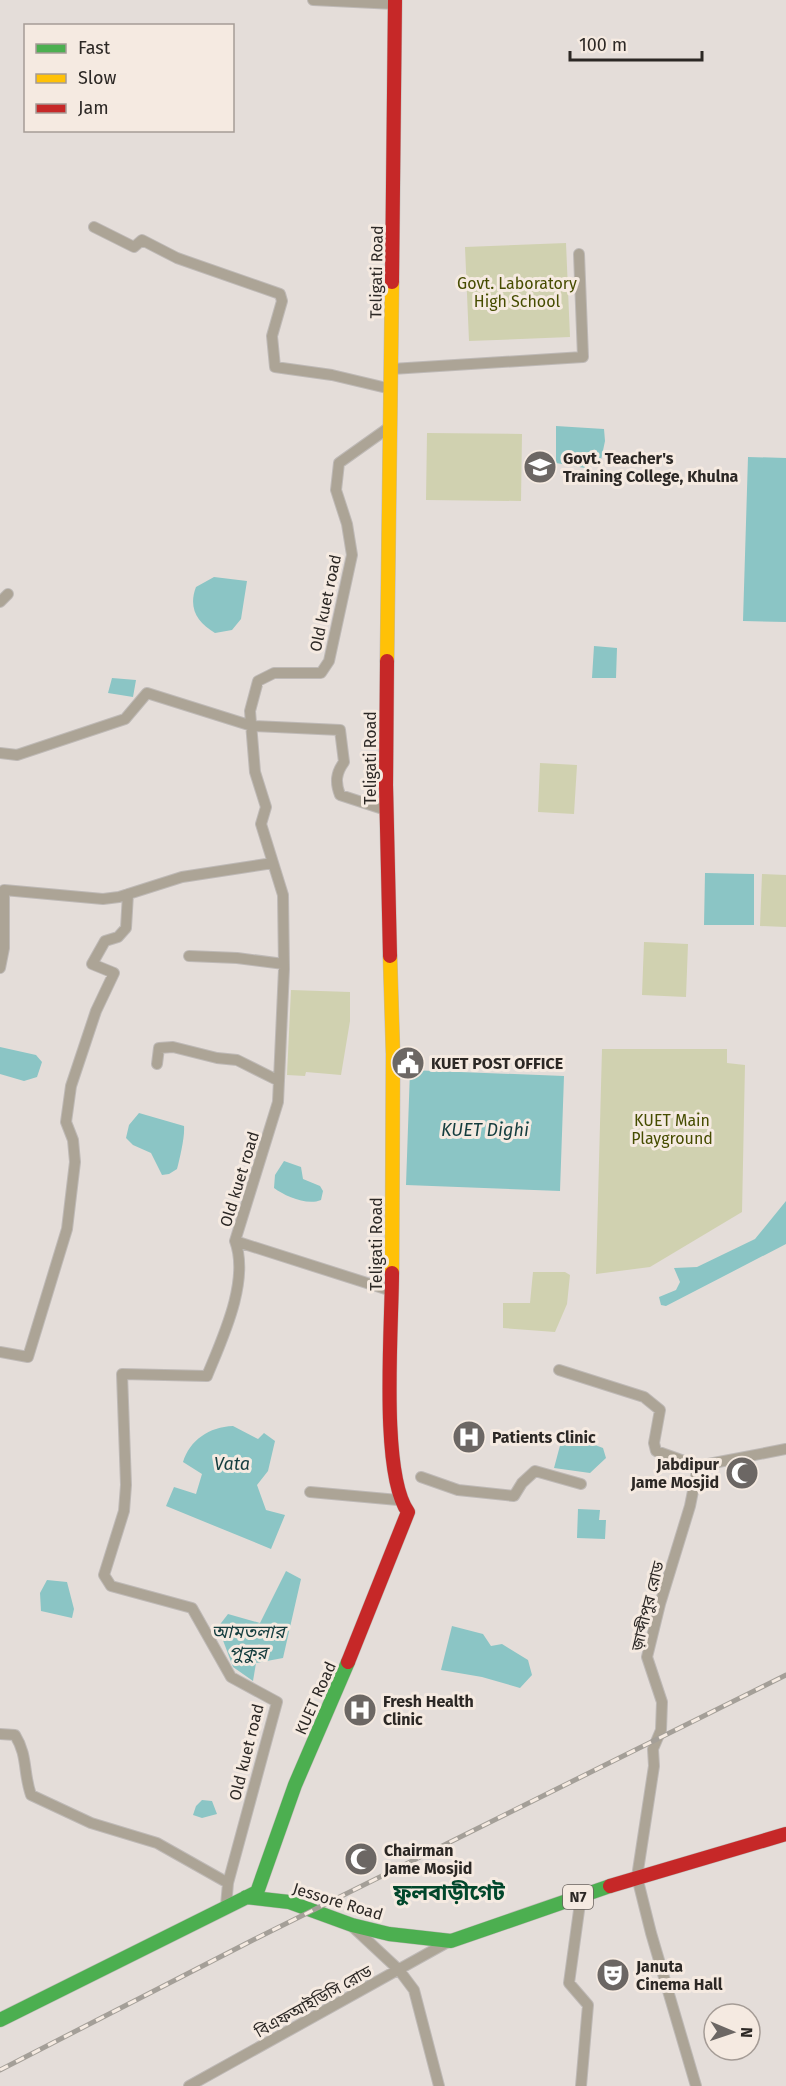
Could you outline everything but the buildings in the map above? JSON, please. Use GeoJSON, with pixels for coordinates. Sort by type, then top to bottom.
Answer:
{"type":"FeatureCollection","features":[{"type":"Feature","properties":{"kind":"main road","name":"Teligati Road"},"geometry":{"type":"LineString","coordinates":[[395,2],[386,810],[393,1054],[391,1452],[397,1474],[398,1500]]}},
{"type":"Feature","properties":{"kind":"main road","name":"KUET Road"},"geometry":{"type":"LineString","coordinates":[[252,1896],[295,1785],[373,1605],[408,1512],[398,1500]]}},
{"type":"Feature","properties":{"kind":"main road","name":"Jessore Road"},"geometry":{"type":"LineString","coordinates":[[349,1921],[370,1929],[415,1938],[451,1941],[637,1877],[786,1834]]}},
{"type":"Feature","properties":{"kind":"main road","name":"N7"},"geometry":{"type":"LineString","coordinates":[[0,2020],[226,1906],[252,1896],[298,1897],[349,1921]]}},
{"type":"Feature","properties":{"kind":"street"},"geometry":{"type":"LineString","coordinates":[[313,0],[395,2]]}},
{"type":"Feature","properties":{"kind":"street"},"geometry":{"type":"LineString","coordinates":[[94,227],[134,247],[142,240],[177,258],[280,294],[282,301],[272,336],[275,368],[332,375],[391,389]]}},
{"type":"Feature","properties":{"kind":"street"},"geometry":{"type":"LineString","coordinates":[[392,369],[583,357],[579,254]]}},
{"type":"Feature","properties":{"kind":"street","name":"Old kuet road"},"geometry":{"type":"LineString","coordinates":[[226,1906],[228,1883],[277,1702],[231,1677],[192,1608],[111,1586],[104,1575],[124,1510],[122,1374],[207,1376],[235,1306],[239,1251],[235,1241],[278,1102],[284,964],[283,895],[261,824],[266,807],[255,772],[250,711],[258,681],[274,673],[321,673],[329,661],[352,555],[336,489],[339,464],[391,426]]}},
{"type":"Feature","properties":{"kind":"street"},"geometry":{"type":"LineString","coordinates":[[0,753],[16,755],[125,719],[147,693],[252,726],[340,730],[344,762],[338,771],[336,784],[340,795],[386,810]]}},
{"type":"Feature","properties":{"kind":"street"},"geometry":{"type":"LineString","coordinates":[[0,968],[4,948],[4,890],[104,899],[182,877],[273,862]]}},
{"type":"Feature","properties":{"kind":"street"},"geometry":{"type":"LineString","coordinates":[[0,1352],[28,1357],[68,1229],[75,1162],[73,1140],[66,1122],[72,1086],[96,1011],[114,973],[92,964],[105,941],[118,937],[126,928],[128,894]]}},
{"type":"Feature","properties":{"kind":"street"},"geometry":{"type":"LineString","coordinates":[[189,956],[237,957],[284,964]]}},
{"type":"Feature","properties":{"kind":"street"},"geometry":{"type":"LineString","coordinates":[[158,1064],[159,1048],[173,1047],[217,1058],[237,1060],[279,1081]]}},
{"type":"Feature","properties":{"kind":"street"},"geometry":{"type":"LineString","coordinates":[[235,1241],[392,1291]]}},
{"type":"Feature","properties":{"kind":"street"},"geometry":{"type":"LineString","coordinates":[[559,1370],[644,1397],[660,1410],[654,1443],[656,1451],[698,1466],[786,1449]]}},
{"type":"Feature","properties":{"kind":"street","name":"জ়াব্দীপুর রোড"},"geometry":{"type":"LineString","coordinates":[[637,1877],[654,1766],[653,1749],[663,1718],[662,1702],[647,1657],[660,1604],[690,1506],[698,1466]]}},
{"type":"Feature","properties":{"kind":"street"},"geometry":{"type":"LineString","coordinates":[[421,1477],[458,1490],[514,1496],[522,1483],[535,1471],[581,1484]]}},
{"type":"Feature","properties":{"kind":"street"},"geometry":{"type":"LineString","coordinates":[[310,1492],[398,1500]]}},
{"type":"Feature","properties":{"kind":"street"},"geometry":{"type":"LineString","coordinates":[[0,1734],[15,1736],[24,1749],[26,1780],[31,1795],[91,1823],[157,1843],[228,1883]]}},
{"type":"Feature","properties":{"kind":"street"},"geometry":{"type":"LineString","coordinates":[[637,1877],[696,2086]]}},
{"type":"Feature","properties":{"kind":"street"},"geometry":{"type":"LineString","coordinates":[[581,1896],[569,1983],[588,2005],[581,2086]]}},
{"type":"Feature","properties":{"kind":"street"},"geometry":{"type":"LineString","coordinates":[[349,1921],[399,1970],[414,1990],[439,2086]]}},
{"type":"Feature","properties":{"kind":"street","name":"বিএফআইডিসি রোড"},"geometry":{"type":"LineString","coordinates":[[189,2086],[451,1941]]}},
{"type":"Feature","properties":{"kind":"green space","name":"Govt. Laboratory High School"},"geometry":{"type":"Polygon","coordinates":[[[566,243],[570,337],[469,341],[465,247],[566,243]]]}},
{"type":"Feature","properties":{"kind":"green space"},"geometry":{"type":"Polygon","coordinates":[[[427,433],[522,434],[521,501],[426,500],[427,433]]]}},
{"type":"Feature","properties":{"kind":"green space"},"geometry":{"type":"Polygon","coordinates":[[[540,763],[577,765],[574,814],[538,812],[540,763]]]}},
{"type":"Feature","properties":{"kind":"green space"},"geometry":{"type":"Polygon","coordinates":[[[762,874],[786,875],[786,927],[760,926],[762,874]]]}},
{"type":"Feature","properties":{"kind":"green space"},"geometry":{"type":"Polygon","coordinates":[[[644,942],[688,944],[686,997],[642,995],[644,942]]]}},
{"type":"Feature","properties":{"kind":"green space"},"geometry":{"type":"Polygon","coordinates":[[[291,990],[350,992],[350,1021],[341,1075],[306,1072],[305,1076],[287,1075],[291,990]]]}},
{"type":"Feature","properties":{"kind":"green space","name":"KUET Main Playground"},"geometry":{"type":"Polygon","coordinates":[[[602,1049],[727,1049],[727,1063],[745,1065],[742,1212],[650,1267],[596,1274],[602,1049]]]}},
{"type":"Feature","properties":{"kind":"green space"},"geometry":{"type":"Polygon","coordinates":[[[533,1272],[565,1272],[570,1275],[567,1304],[555,1332],[503,1328],[503,1303],[530,1303],[533,1272]]]}},
{"type":"Feature","properties":{"kind":"water"},"geometry":{"type":"Polygon","coordinates":[[[556,426],[604,429],[605,441],[601,460],[585,468],[556,463],[556,426]]]}},
{"type":"Feature","properties":{"kind":"water"},"geometry":{"type":"Polygon","coordinates":[[[748,457],[786,458],[786,622],[743,621],[748,457]]]}},
{"type":"Feature","properties":{"kind":"water"},"geometry":{"type":"Polygon","coordinates":[[[214,577],[247,581],[241,619],[232,630],[215,633],[199,619],[193,602],[196,587],[214,577]]]}},
{"type":"Feature","properties":{"kind":"water"},"geometry":{"type":"Polygon","coordinates":[[[594,646],[617,648],[616,678],[592,678],[594,646]]]}},
{"type":"Feature","properties":{"kind":"water"},"geometry":{"type":"Polygon","coordinates":[[[112,678],[136,680],[133,697],[108,693],[112,678]]]}},
{"type":"Feature","properties":{"kind":"water"},"geometry":{"type":"Polygon","coordinates":[[[705,873],[754,874],[754,925],[704,925],[705,873]]]}},
{"type":"Feature","properties":{"kind":"water"},"geometry":{"type":"Polygon","coordinates":[[[0,1047],[36,1055],[42,1062],[37,1077],[24,1081],[0,1074],[0,1047]]]}},
{"type":"Feature","properties":{"kind":"water","name":"KUET Dighi"},"geometry":{"type":"Polygon","coordinates":[[[410,1070],[564,1076],[560,1191],[406,1185],[410,1070]]]}},
{"type":"Feature","properties":{"kind":"water"},"geometry":{"type":"Polygon","coordinates":[[[139,1113],[184,1126],[177,1169],[169,1174],[162,1175],[151,1153],[133,1145],[126,1138],[129,1125],[139,1113]]]}},
{"type":"Feature","properties":{"kind":"water"},"geometry":{"type":"Polygon","coordinates":[[[284,1161],[301,1167],[303,1179],[320,1186],[323,1191],[321,1200],[303,1201],[274,1188],[275,1175],[284,1161]]]}},
{"type":"Feature","properties":{"kind":"water"},"geometry":{"type":"Polygon","coordinates":[[[786,1201],[786,1244],[666,1306],[661,1305],[659,1297],[676,1290],[680,1282],[674,1268],[697,1267],[755,1239],[786,1201]]]}},
{"type":"Feature","properties":{"kind":"water","name":"Vata"},"geometry":{"type":"Polygon","coordinates":[[[233,1426],[258,1439],[264,1433],[275,1441],[268,1471],[257,1485],[266,1510],[285,1515],[271,1549],[166,1506],[174,1487],[196,1494],[202,1474],[183,1462],[190,1447],[208,1432],[233,1426]]]}},
{"type":"Feature","properties":{"kind":"water"},"geometry":{"type":"Polygon","coordinates":[[[575,1435],[594,1436],[595,1445],[603,1448],[606,1458],[590,1473],[554,1468],[562,1438],[575,1435]]]}},
{"type":"Feature","properties":{"kind":"water"},"geometry":{"type":"Polygon","coordinates":[[[578,1509],[600,1510],[599,1520],[606,1520],[605,1539],[577,1538],[578,1509]]]}},
{"type":"Feature","properties":{"kind":"water","name":"আমতলার পুকুর"},"geometry":{"type":"Polygon","coordinates":[[[286,1571],[301,1579],[283,1658],[256,1663],[253,1681],[233,1667],[218,1627],[228,1614],[260,1623],[286,1571]]]}},
{"type":"Feature","properties":{"kind":"water"},"geometry":{"type":"Polygon","coordinates":[[[47,1580],[67,1582],[74,1609],[72,1618],[41,1611],[40,1593],[47,1580]]]}},
{"type":"Feature","properties":{"kind":"water"},"geometry":{"type":"Polygon","coordinates":[[[452,1626],[483,1634],[491,1646],[502,1644],[528,1660],[532,1675],[520,1688],[482,1677],[441,1670],[452,1626]]]}},
{"type":"Feature","properties":{"kind":"water"},"geometry":{"type":"Polygon","coordinates":[[[202,1800],[212,1801],[217,1814],[202,1818],[193,1815],[196,1806],[202,1800]]]}},
{"type":"Feature","properties":{"kind":"railway"},"geometry":{"type":"LineString","coordinates":[[0,2070],[253,1940],[786,1675]]}},
{"type":"Feature","properties":{"kind":"traffic: fast"},"geometry":{"type":"LineString","coordinates":[[255,1898],[295,1785],[348,1662]]}},
{"type":"Feature","properties":{"kind":"traffic: fast"},"geometry":{"type":"LineString","coordinates":[[246,1897],[289,1902],[352,1925],[389,1934],[451,1941],[610,1886]]}},
{"type":"Feature","properties":{"kind":"traffic: fast"},"geometry":{"type":"LineString","coordinates":[[0,2020],[255,1893]]}},
{"type":"Feature","properties":{"kind":"traffic: slow"},"geometry":{"type":"LineString","coordinates":[[387,661],[392,282]]}},
{"type":"Feature","properties":{"kind":"traffic: slow"},"geometry":{"type":"LineString","coordinates":[[390,956],[393,1054],[392,1273]]}},
{"type":"Feature","properties":{"kind":"traffic: jam"},"geometry":{"type":"LineString","coordinates":[[392,282],[395,0]]}},
{"type":"Feature","properties":{"kind":"traffic: jam"},"geometry":{"type":"LineString","coordinates":[[387,661],[386,785],[390,956]]}},
{"type":"Feature","properties":{"kind":"traffic: jam"},"geometry":{"type":"LineString","coordinates":[[348,1662],[408,1512],[399,1493],[391,1433],[392,1273]]}},
{"type":"Feature","properties":{"kind":"traffic: jam"},"geometry":{"type":"LineString","coordinates":[[610,1886],[786,1834]]}},
{"type":"Feature","properties":{"kind":"place","name":"Govt. Teacher's Training College, Khulna"},"geometry":{"type":"Point","coordinates":[540,467]}},
{"type":"Feature","properties":{"kind":"place","name":"KUET POST OFFICE"},"geometry":{"type":"Point","coordinates":[408,1063]}},
{"type":"Feature","properties":{"kind":"place","name":"Patients Clinic"},"geometry":{"type":"Point","coordinates":[469,1437]}},
{"type":"Feature","properties":{"kind":"place","name":"Jabdipur Jame Mosjid"},"geometry":{"type":"Point","coordinates":[742,1473]}},
{"type":"Feature","properties":{"kind":"place","name":"Fresh Health Clinic"},"geometry":{"type":"Point","coordinates":[360,1710]}},
{"type":"Feature","properties":{"kind":"place","name":"Chairman Jame Mosjid"},"geometry":{"type":"Point","coordinates":[361,1859]}},
{"type":"Feature","properties":{"kind":"place","name":"Januta Cinema Hall"},"geometry":{"type":"Point","coordinates":[613,1975]}},
{"type":"Feature","properties":{"kind":"district","name":"ফুলবাড়ীগেট"},"geometry":{"type":"Point","coordinates":[449,1892]}}]}
